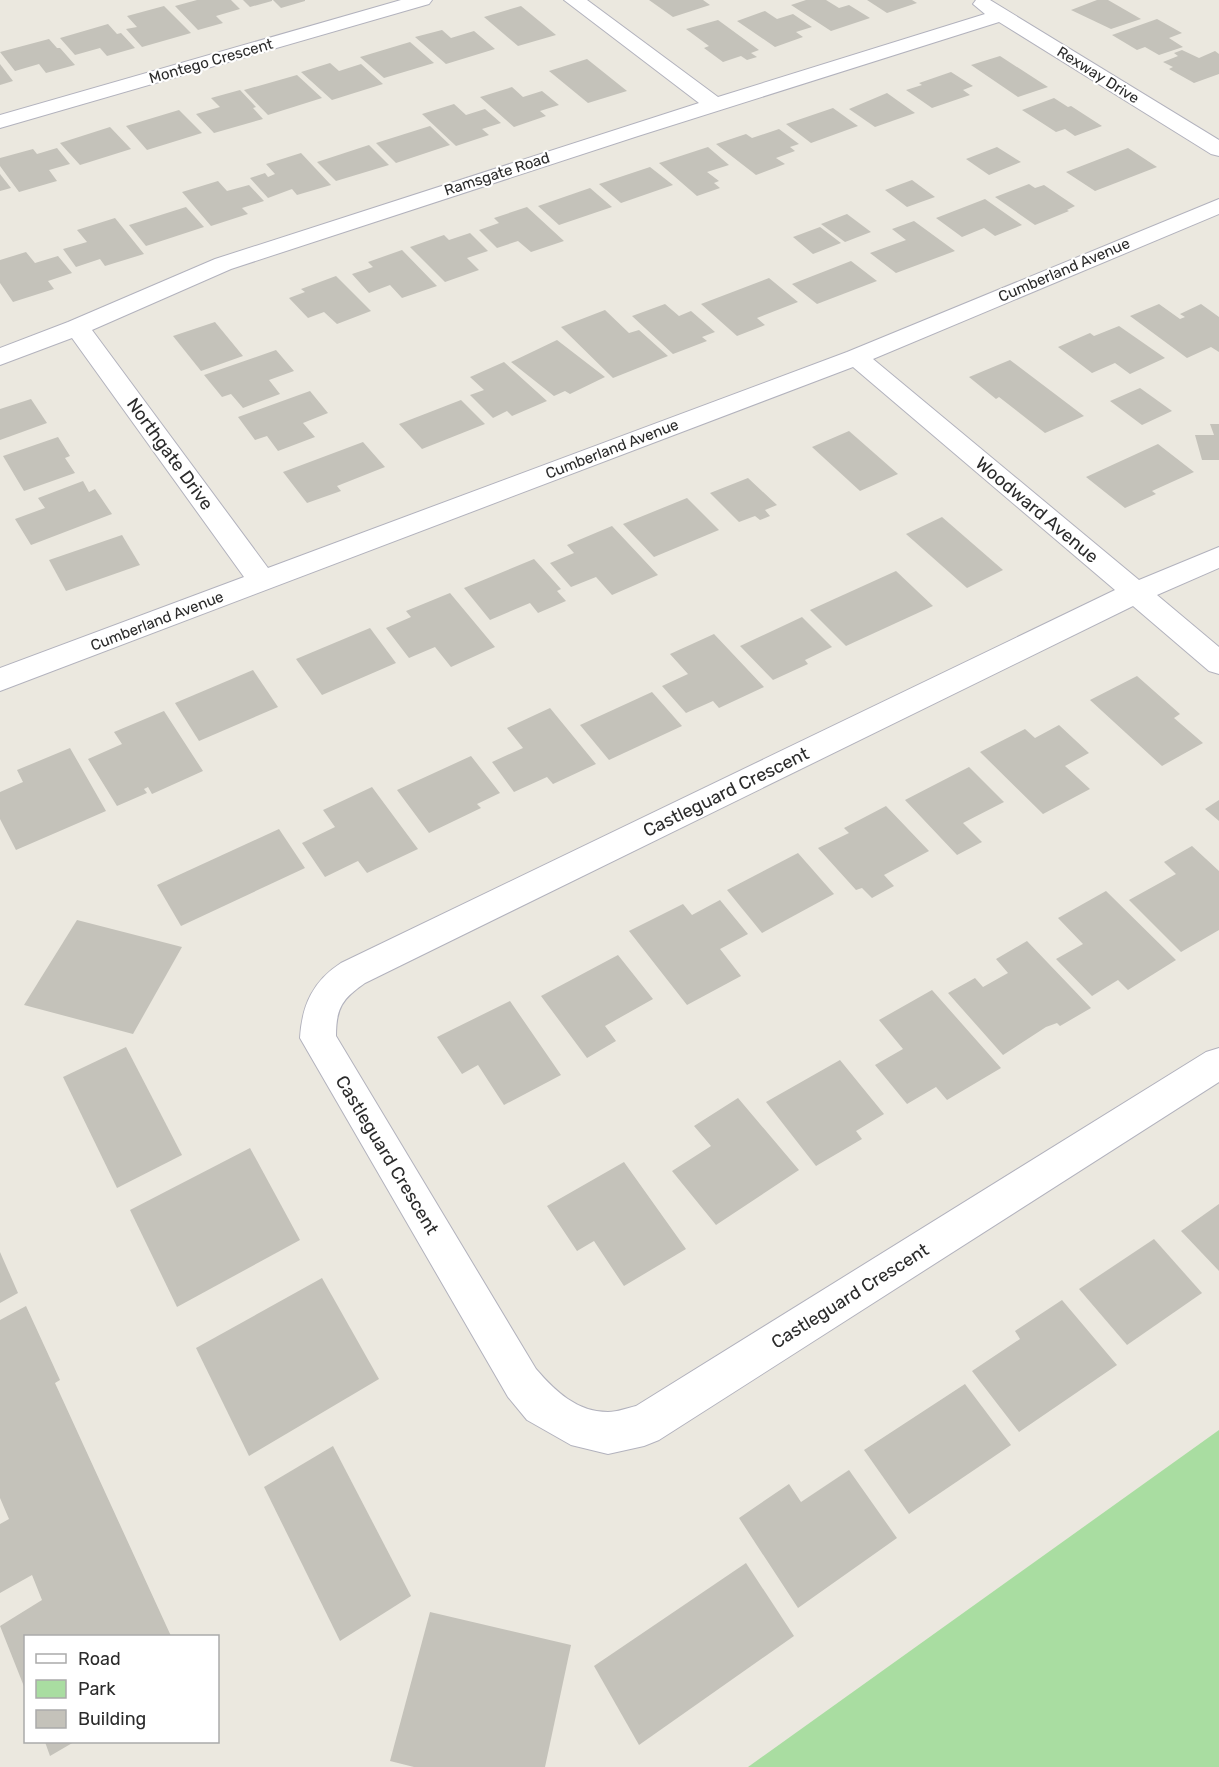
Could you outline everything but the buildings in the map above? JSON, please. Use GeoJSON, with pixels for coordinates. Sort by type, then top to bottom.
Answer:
{"type":"FeatureCollection","features":[{"type":"Feature","properties":{"kind":"street","name":"Montego Crescent"},"geometry":{"type":"LineString","coordinates":[[0,122],[422,0]]}},
{"type":"Feature","properties":{"kind":"street"},"geometry":{"type":"LineString","coordinates":[[574,0],[714,104]]}},
{"type":"Feature","properties":{"kind":"street","name":"Rexway Drive"},"geometry":{"type":"LineString","coordinates":[[978,0],[1219,149]]}},
{"type":"Feature","properties":{"kind":"street","name":"Ramsgate Road"},"geometry":{"type":"LineString","coordinates":[[0,357],[77,327],[223,264],[714,104],[1002,15]]}},
{"type":"Feature","properties":{"kind":"street","name":"Cumberland Avenue"},"geometry":{"type":"LineString","coordinates":[[0,680],[856,357],[1219,206]]}},
{"type":"Feature","properties":{"kind":"street","name":"Northgate Drive"},"geometry":{"type":"LineString","coordinates":[[77,327],[263,582]]}},
{"type":"Feature","properties":{"kind":"street","name":"Woodward Avenue"},"geometry":{"type":"LineString","coordinates":[[856,357],[1219,663]]}},
{"type":"Feature","properties":{"kind":"street","name":"Castleguard Crescent"},"geometry":{"type":"LineString","coordinates":[[1219,557],[1134,593],[353,973],[336,984],[318,1016],[318,1038],[522,1383],[541,1406],[571,1424],[608,1433],[644,1425],[1219,1063]]}},
{"type":"Feature","properties":{"kind":"green space"},"geometry":{"type":"Polygon","coordinates":[[[1219,1430],[1219,1767],[748,1767],[1219,1430]]]}}]}
